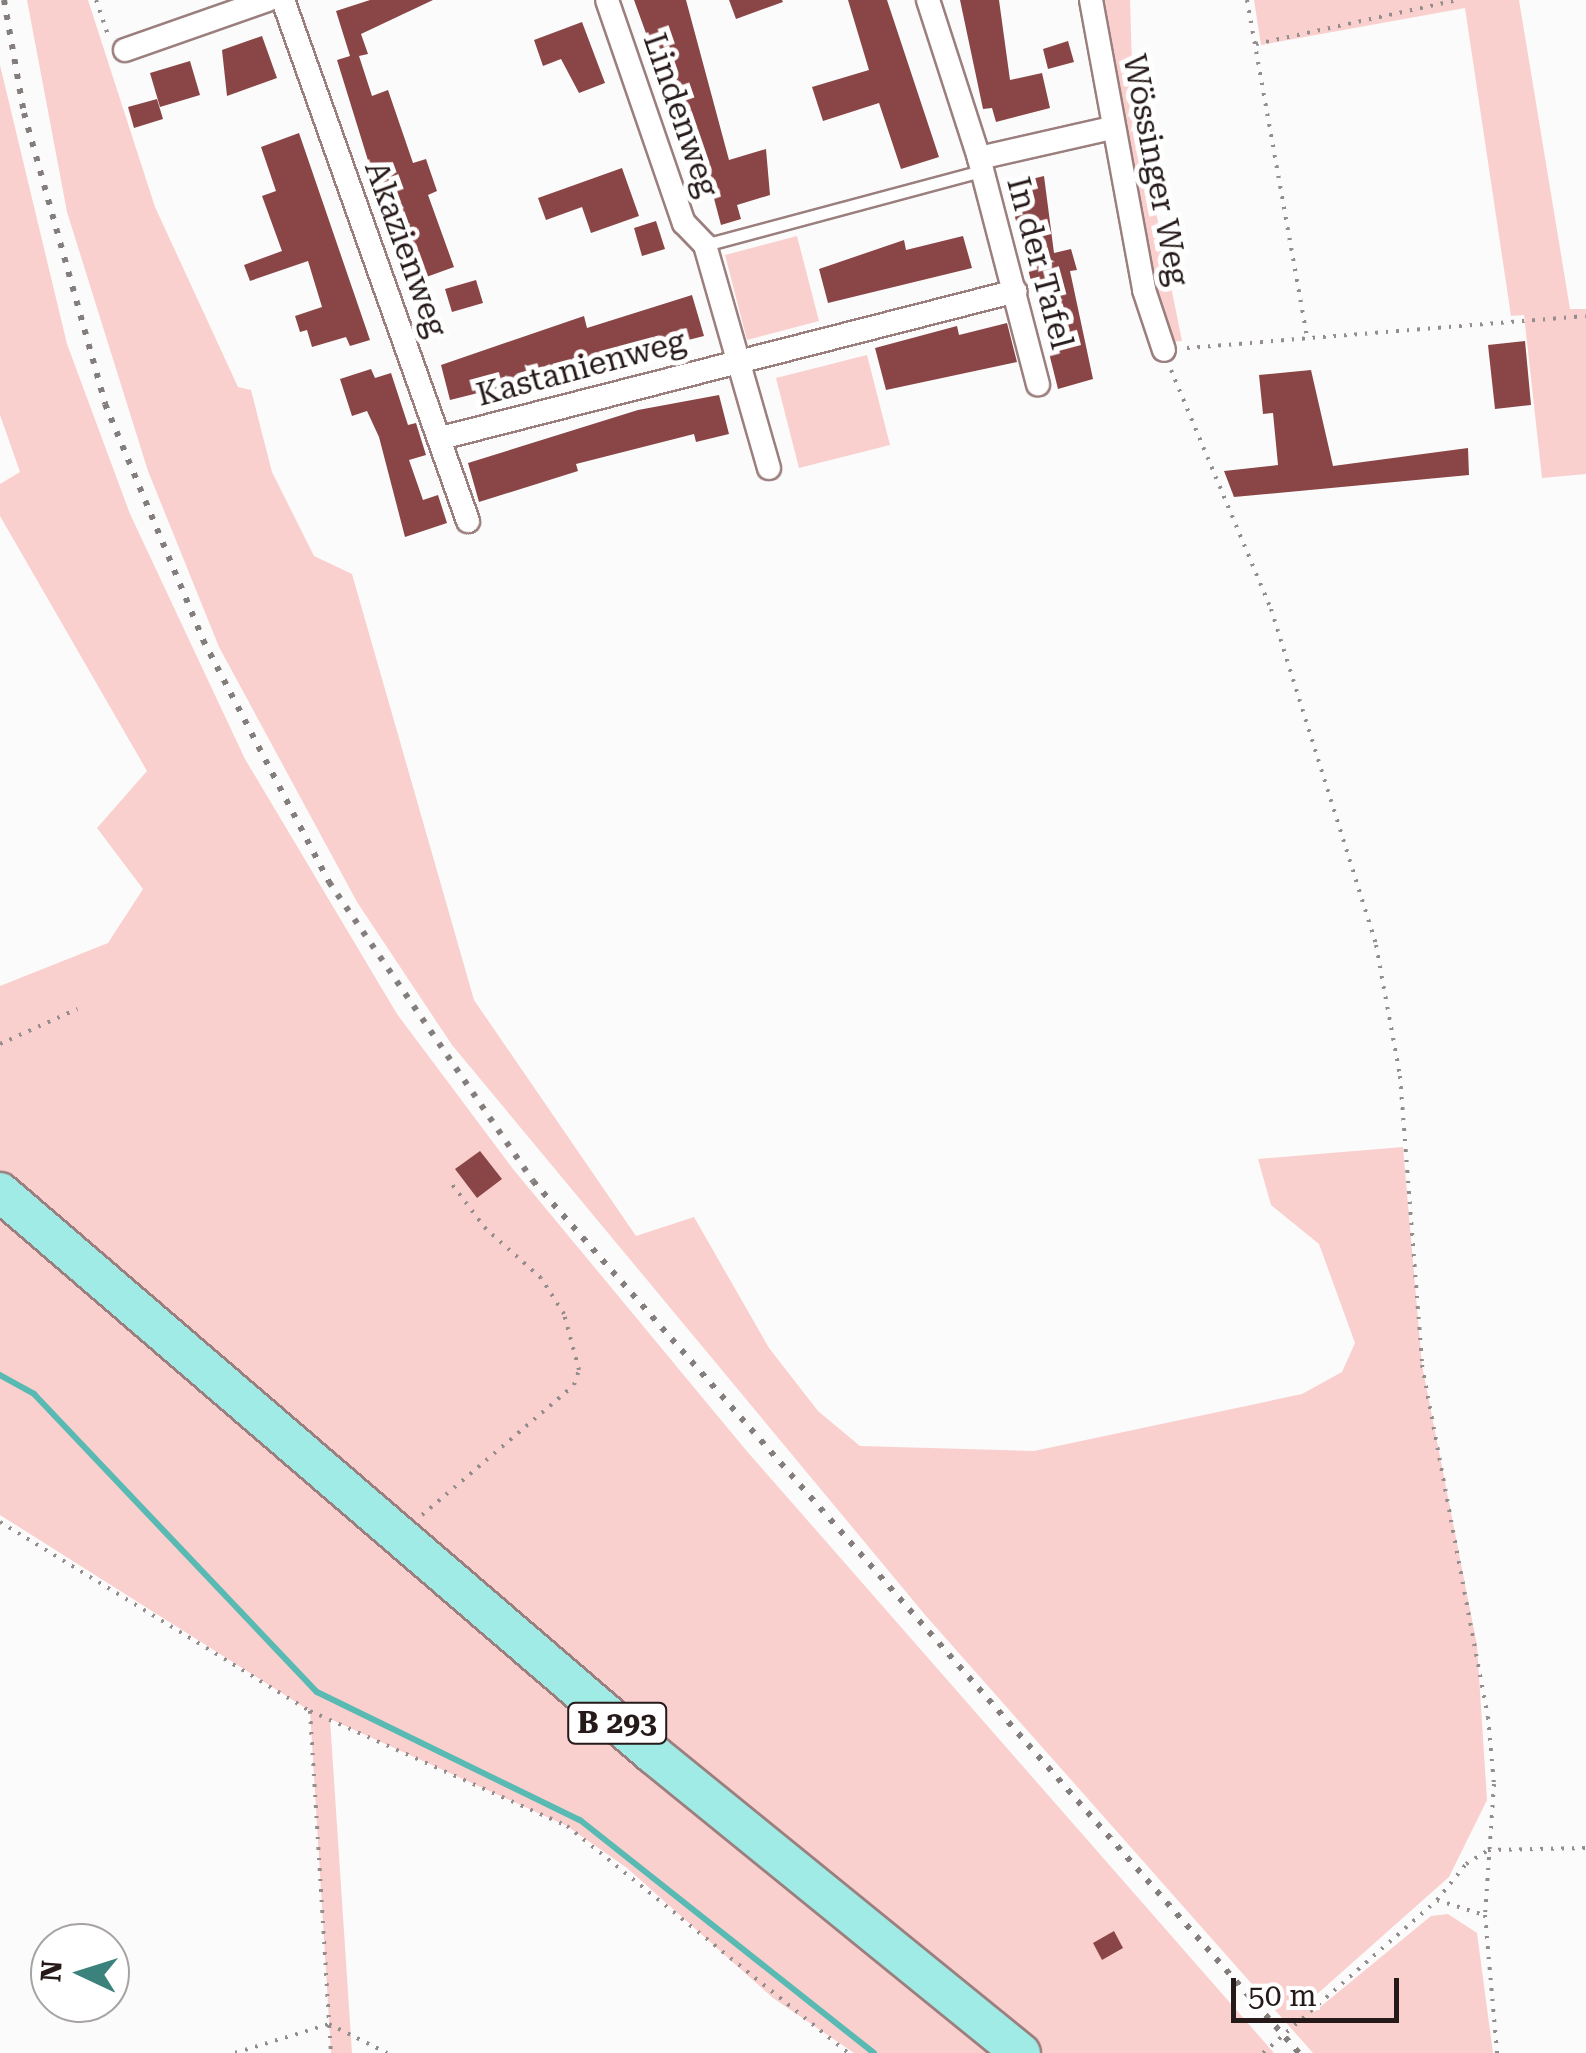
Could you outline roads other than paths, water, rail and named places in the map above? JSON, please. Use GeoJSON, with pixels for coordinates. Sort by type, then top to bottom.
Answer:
{"type":"FeatureCollection","features":[{"type":"Feature","properties":{"kind":"main road","name":"B 293"},"geometry":{"type":"LineString","coordinates":[[0,1192],[653,1754],[1021,2053]]}},
{"type":"Feature","properties":{"kind":"street"},"geometry":{"type":"LineString","coordinates":[[125,50],[268,0]]}},
{"type":"Feature","properties":{"kind":"street","name":"Akazienweg"},"geometry":{"type":"LineString","coordinates":[[283,0],[468,520]]}},
{"type":"Feature","properties":{"kind":"street","name":"Lindenweg"},"geometry":{"type":"LineString","coordinates":[[607,0],[684,223],[705,245]]}},
{"type":"Feature","properties":{"kind":"street","name":"In der Tafel"},"geometry":{"type":"LineString","coordinates":[[928,0],[981,165],[1038,384]]}},
{"type":"Feature","properties":{"kind":"street","name":"Wössinger Weg"},"geometry":{"type":"LineString","coordinates":[[1091,0],[1111,128],[1144,290],[1164,350]]}},
{"type":"Feature","properties":{"kind":"street","name":"In der Tafel"},"geometry":{"type":"LineString","coordinates":[[981,165],[1111,128]]}},
{"type":"Feature","properties":{"kind":"street","name":"Kastanienweg"},"geometry":{"type":"LineString","coordinates":[[705,245],[769,468]]}},
{"type":"Feature","properties":{"kind":"street","name":"Kastanienweg"},"geometry":{"type":"LineString","coordinates":[[441,438],[1016,290]]}},
{"type":"Feature","properties":{"kind":"lane"},"geometry":{"type":"LineString","coordinates":[[705,245],[981,165]]}},
{"type":"Feature","properties":{"kind":"waterway"},"geometry":{"type":"LineString","coordinates":[[0,1375],[34,1394],[317,1692],[580,1820],[874,2053]]}},
{"type":"Feature","properties":{"kind":"railway"},"geometry":{"type":"LineString","coordinates":[[4,0],[24,113],[105,404],[203,640],[329,882],[533,1181],[1299,2053]]}}]}
